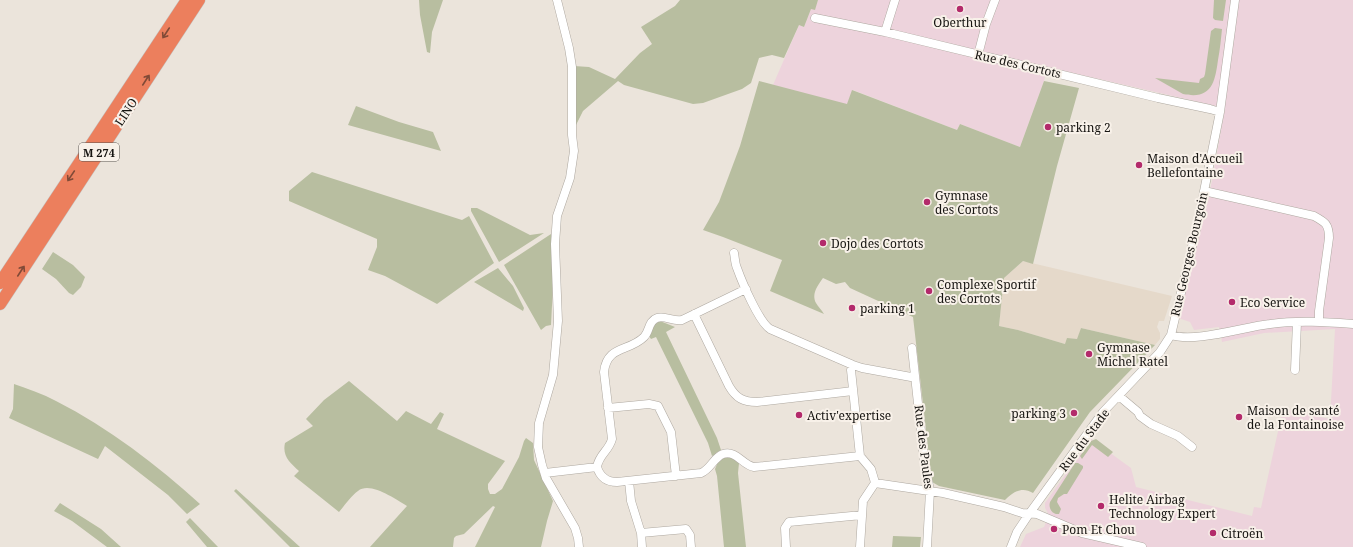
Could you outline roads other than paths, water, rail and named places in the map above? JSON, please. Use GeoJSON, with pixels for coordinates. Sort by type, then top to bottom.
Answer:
{"type":"FeatureCollection","features":[{"type":"Feature","properties":{"kind":"highway","name":"LINO"},"geometry":{"type":"LineString","coordinates":[[0,283],[187,0]]}},
{"type":"Feature","properties":{"kind":"highway","name":"LINO"},"geometry":{"type":"LineString","coordinates":[[0,304],[199,0]]}},
{"type":"Feature","properties":{"kind":"street"},"geometry":{"type":"LineString","coordinates":[[557,0],[569,48],[572,67],[572,135],[574,151],[570,178],[557,216],[555,244],[558,311],[553,375],[538,427],[539,454],[545,473],[575,528],[579,547]]}},
{"type":"Feature","properties":{"kind":"street"},"geometry":{"type":"LineString","coordinates":[[885,32],[895,0]]}},
{"type":"Feature","properties":{"kind":"street"},"geometry":{"type":"LineString","coordinates":[[978,55],[986,24],[996,0]]}},
{"type":"Feature","properties":{"kind":"street","name":"Rue Georges Bourgoin"},"geometry":{"type":"LineString","coordinates":[[1169,338],[1204,191],[1220,112],[1235,0]]}},
{"type":"Feature","properties":{"kind":"street","name":"Rue des Cortots"},"geometry":{"type":"LineString","coordinates":[[815,18],[885,32],[1220,112]]}},
{"type":"Feature","properties":{"kind":"street"},"geometry":{"type":"LineString","coordinates":[[1204,191],[1314,216],[1324,221],[1329,229],[1329,238],[1318,311],[1319,321]]}},
{"type":"Feature","properties":{"kind":"street"},"geometry":{"type":"LineString","coordinates":[[734,253],[736,267],[746,289],[762,321],[770,329],[853,366],[911,377],[915,376]]}},
{"type":"Feature","properties":{"kind":"street"},"geometry":{"type":"LineString","coordinates":[[746,289],[676,321],[662,317],[656,318],[650,324],[647,333],[643,338],[611,355],[606,362],[604,372],[611,441],[609,447],[599,459],[597,467],[601,476],[608,481],[613,482],[704,472],[710,468],[717,457],[725,454],[735,455],[745,464],[754,467],[860,456]]}},
{"type":"Feature","properties":{"kind":"street"},"geometry":{"type":"LineString","coordinates":[[694,314],[729,386],[735,395],[742,400],[756,402],[854,392]]}},
{"type":"Feature","properties":{"kind":"street"},"geometry":{"type":"LineString","coordinates":[[1169,338],[1187,338],[1271,324],[1297,322],[1319,321],[1353,324]]}},
{"type":"Feature","properties":{"kind":"street"},"geometry":{"type":"LineString","coordinates":[[1295,370],[1297,322]]}},
{"type":"Feature","properties":{"kind":"street","name":"Rue du Stade"},"geometry":{"type":"LineString","coordinates":[[1010,547],[1028,514],[1103,412],[1160,352],[1169,338]]}},
{"type":"Feature","properties":{"kind":"street","name":"Rue des Paules"},"geometry":{"type":"LineString","coordinates":[[912,348],[930,491],[927,547]]}},
{"type":"Feature","properties":{"kind":"street"},"geometry":{"type":"LineString","coordinates":[[853,366],[851,370],[860,456],[872,469],[875,484],[863,501],[860,547]]}},
{"type":"Feature","properties":{"kind":"street"},"geometry":{"type":"LineString","coordinates":[[1117,398],[1138,412],[1140,416],[1151,424],[1178,436],[1192,447]]}},
{"type":"Feature","properties":{"kind":"street"},"geometry":{"type":"LineString","coordinates":[[608,408],[649,404],[658,406],[671,432],[676,476]]}},
{"type":"Feature","properties":{"kind":"street"},"geometry":{"type":"LineString","coordinates":[[545,473],[597,467]]}},
{"type":"Feature","properties":{"kind":"street"},"geometry":{"type":"LineString","coordinates":[[629,481],[631,501],[641,533],[642,547]]}},
{"type":"Feature","properties":{"kind":"street"},"geometry":{"type":"LineString","coordinates":[[875,484],[930,491],[1009,508],[1022,513],[1037,514],[1082,533],[1142,547]]}},
{"type":"Feature","properties":{"kind":"street"},"geometry":{"type":"LineString","coordinates":[[786,547],[785,528],[789,522],[862,515]]}},
{"type":"Feature","properties":{"kind":"street"},"geometry":{"type":"LineString","coordinates":[[641,533],[686,530],[689,533],[691,547]]}},
{"type":"Feature","properties":{"kind":"place","name":"Oberthur"},"geometry":{"type":"Point","coordinates":[960,9]}},
{"type":"Feature","properties":{"kind":"place","name":"parking 2"},"geometry":{"type":"Point","coordinates":[1048,127]}},
{"type":"Feature","properties":{"kind":"place","name":"Maison d'Accueil Bellefontaine"},"geometry":{"type":"Point","coordinates":[1139,165]}},
{"type":"Feature","properties":{"kind":"place","name":"Gymnase des Cortots"},"geometry":{"type":"Point","coordinates":[927,202]}},
{"type":"Feature","properties":{"kind":"place","name":"Dojo des Cortots"},"geometry":{"type":"Point","coordinates":[823,243]}},
{"type":"Feature","properties":{"kind":"place","name":"Complexe Sportif des Cortots"},"geometry":{"type":"Point","coordinates":[929,291]}},
{"type":"Feature","properties":{"kind":"place","name":"Eco Service"},"geometry":{"type":"Point","coordinates":[1232,302]}},
{"type":"Feature","properties":{"kind":"place","name":"parking 1"},"geometry":{"type":"Point","coordinates":[852,308]}},
{"type":"Feature","properties":{"kind":"place","name":"Gymnase Michel Ratel"},"geometry":{"type":"Point","coordinates":[1089,354]}},
{"type":"Feature","properties":{"kind":"place","name":"parking 3"},"geometry":{"type":"Point","coordinates":[1074,413]}},
{"type":"Feature","properties":{"kind":"place","name":"Activ'expertise"},"geometry":{"type":"Point","coordinates":[799,415]}},
{"type":"Feature","properties":{"kind":"place","name":"Maison de santé de la Fontainoise"},"geometry":{"type":"Point","coordinates":[1239,417]}},
{"type":"Feature","properties":{"kind":"place","name":"Helite Airbag Technology Expert"},"geometry":{"type":"Point","coordinates":[1101,506]}},
{"type":"Feature","properties":{"kind":"place","name":"Pom Et Chou"},"geometry":{"type":"Point","coordinates":[1054,529]}},
{"type":"Feature","properties":{"kind":"place","name":"Citroën"},"geometry":{"type":"Point","coordinates":[1213,533]}}]}
